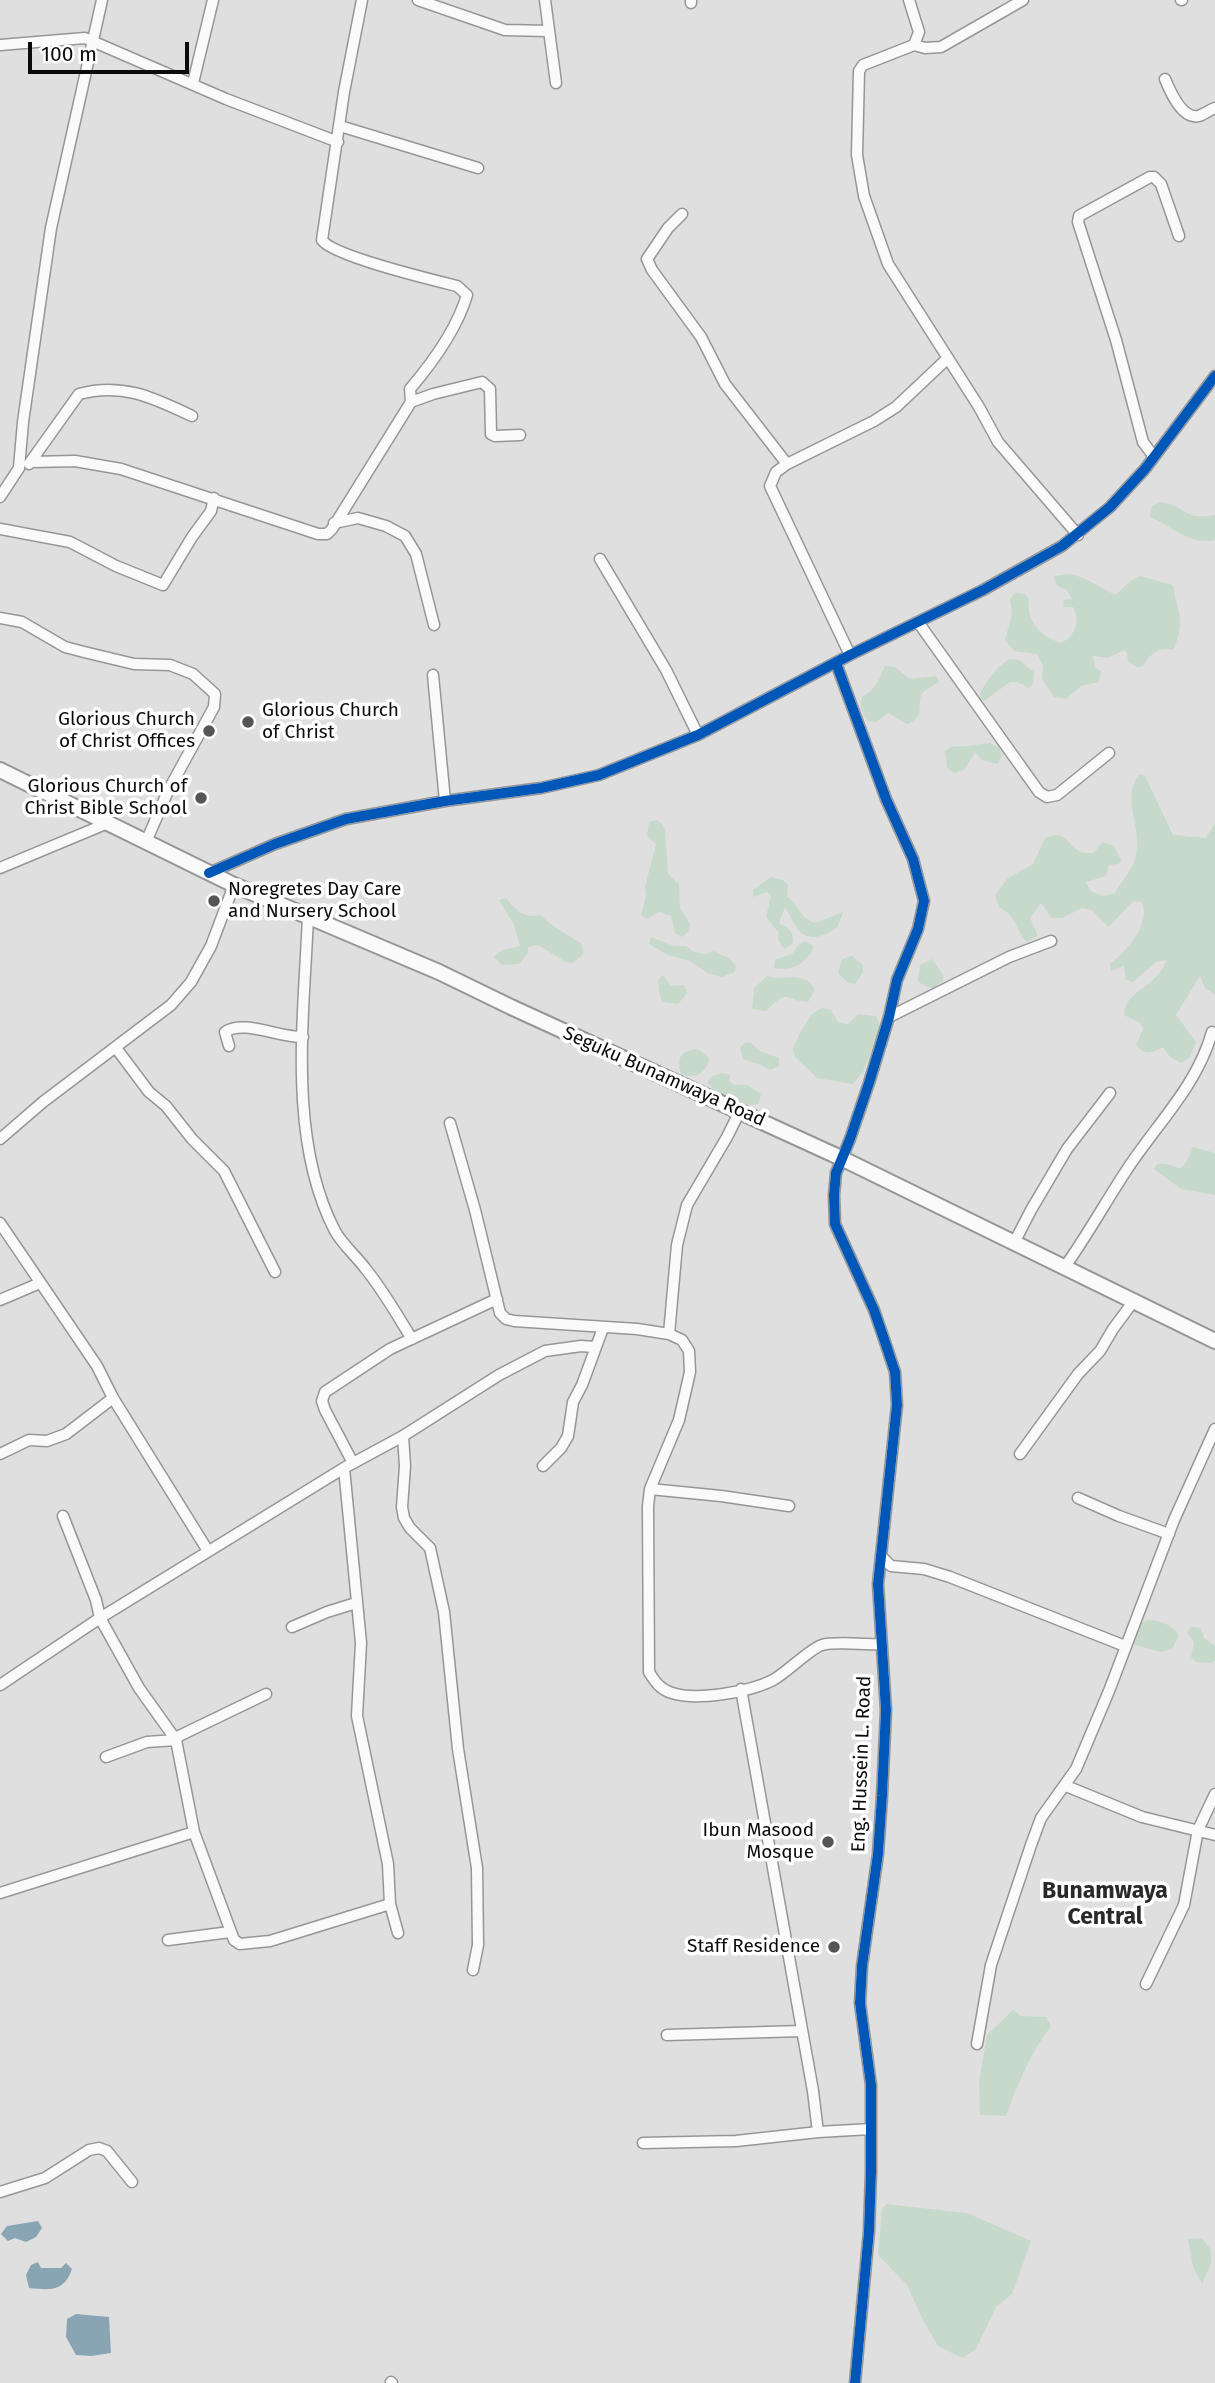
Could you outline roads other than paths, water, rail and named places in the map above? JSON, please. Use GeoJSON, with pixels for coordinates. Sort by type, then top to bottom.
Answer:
{"type":"FeatureCollection","features":[{"type":"Feature","properties":{"kind":"main road","name":"Seguku Bunamwaya Road"},"geometry":{"type":"LineString","coordinates":[[0,770],[234,885],[439,972],[841,1158],[1215,1341]]}},
{"type":"Feature","properties":{"kind":"street"},"geometry":{"type":"LineString","coordinates":[[0,497],[19,468],[23,422],[51,228],[102,0]]}},
{"type":"Feature","properties":{"kind":"street"},"geometry":{"type":"LineString","coordinates":[[193,83],[213,0]]}},
{"type":"Feature","properties":{"kind":"street"},"geometry":{"type":"LineString","coordinates":[[19,468],[32,462],[75,461],[121,469],[318,534],[327,534],[411,402],[410,389],[436,357],[464,306],[467,295],[457,286],[371,262],[324,243],[340,125],[362,0]]}},
{"type":"Feature","properties":{"kind":"street"},"geometry":{"type":"LineString","coordinates":[[418,0],[505,30],[549,31]]}},
{"type":"Feature","properties":{"kind":"street"},"geometry":{"type":"LineString","coordinates":[[545,0],[556,83]]}},
{"type":"Feature","properties":{"kind":"street"},"geometry":{"type":"LineString","coordinates":[[909,0],[919,32],[914,44],[860,68],[857,155],[864,196],[888,264],[979,407],[998,442],[1078,535]]}},
{"type":"Feature","properties":{"kind":"street"},"geometry":{"type":"LineString","coordinates":[[914,44],[925,48],[941,47],[1023,0]]}},
{"type":"Feature","properties":{"kind":"street"},"geometry":{"type":"LineString","coordinates":[[0,45],[85,38],[248,108],[338,142]]}},
{"type":"Feature","properties":{"kind":"street"},"geometry":{"type":"LineString","coordinates":[[1164,79],[1184,112],[1190,116],[1197,117],[1215,108]]}},
{"type":"Feature","properties":{"kind":"street"},"geometry":{"type":"LineString","coordinates":[[340,125],[478,168]]}},
{"type":"Feature","properties":{"kind":"street"},"geometry":{"type":"LineString","coordinates":[[1154,457],[1143,442],[1116,340],[1078,222],[1079,216],[1154,177],[1161,184],[1179,236]]}},
{"type":"Feature","properties":{"kind":"street"},"geometry":{"type":"LineString","coordinates":[[682,214],[648,255],[648,263],[701,337],[725,384],[787,464]]}},
{"type":"Feature","properties":{"kind":"street"},"geometry":{"type":"LineString","coordinates":[[850,655],[769,486],[776,472],[787,464],[874,421],[896,407],[948,358]]}},
{"type":"Feature","properties":{"kind":"street"},"geometry":{"type":"LineString","coordinates":[[209,873],[275,844],[346,819],[445,801],[541,788],[599,775],[698,735],[1040,559],[1078,535],[1110,507],[1154,457],[1215,376]]}},
{"type":"Feature","properties":{"kind":"street"},"geometry":{"type":"LineString","coordinates":[[411,402],[482,382],[490,389],[491,434],[520,435]]}},
{"type":"Feature","properties":{"kind":"street"},"geometry":{"type":"LineString","coordinates":[[32,462],[79,394],[118,390],[145,394],[192,416]]}},
{"type":"Feature","properties":{"kind":"street"},"geometry":{"type":"LineString","coordinates":[[0,529],[69,542],[116,566],[163,585],[211,511],[214,498]]}},
{"type":"Feature","properties":{"kind":"street"},"geometry":{"type":"LineString","coordinates":[[334,523],[358,518],[386,526],[405,536],[416,554],[434,625]]}},
{"type":"Feature","properties":{"kind":"street"},"geometry":{"type":"LineString","coordinates":[[600,559],[666,670],[698,735]]}},
{"type":"Feature","properties":{"kind":"street"},"geometry":{"type":"LineString","coordinates":[[0,618],[22,622],[65,647],[134,664],[170,665],[193,674],[215,694],[214,707],[168,791],[146,842]]}},
{"type":"Feature","properties":{"kind":"street"},"geometry":{"type":"LineString","coordinates":[[918,622],[1039,792],[1047,797],[1057,795],[1110,753]]}},
{"type":"Feature","properties":{"kind":"street","name":"Eng. Hussein L. Road"},"geometry":{"type":"LineString","coordinates":[[836,663],[923,891],[920,922],[897,980],[889,1017],[850,1139],[836,1173],[835,1224],[874,1310],[897,1388],[878,1604],[886,1710],[883,1796],[860,2003],[871,2085],[871,2129],[869,2231],[855,2383]]}},
{"type":"Feature","properties":{"kind":"street"},"geometry":{"type":"LineString","coordinates":[[433,675],[445,801]]}},
{"type":"Feature","properties":{"kind":"street"},"geometry":{"type":"LineString","coordinates":[[0,868],[108,824]]}},
{"type":"Feature","properties":{"kind":"street"},"geometry":{"type":"LineString","coordinates":[[0,1139],[43,1102],[172,1005],[191,982],[211,946],[234,885]]}},
{"type":"Feature","properties":{"kind":"street"},"geometry":{"type":"LineString","coordinates":[[308,916],[303,1037],[305,1129],[315,1182],[336,1233],[367,1270],[412,1339]]}},
{"type":"Feature","properties":{"kind":"street"},"geometry":{"type":"LineString","coordinates":[[889,1017],[1009,957],[1051,941]]}},
{"type":"Feature","properties":{"kind":"street"},"geometry":{"type":"LineString","coordinates":[[229,1046],[225,1032],[238,1026],[286,1037],[303,1037]]}},
{"type":"Feature","properties":{"kind":"street"},"geometry":{"type":"LineString","coordinates":[[1065,1268],[1128,1168],[1202,1063],[1212,1032]]}},
{"type":"Feature","properties":{"kind":"street"},"geometry":{"type":"LineString","coordinates":[[116,1048],[149,1092],[166,1106],[192,1139],[224,1171],[275,1272]]}},
{"type":"Feature","properties":{"kind":"street"},"geometry":{"type":"LineString","coordinates":[[1014,1243],[1062,1158],[1110,1093]]}},
{"type":"Feature","properties":{"kind":"street"},"geometry":{"type":"LineString","coordinates":[[669,1334],[677,1245],[687,1205],[740,1111]]}},
{"type":"Feature","properties":{"kind":"street"},"geometry":{"type":"LineString","coordinates":[[450,1123],[500,1313],[506,1319],[669,1334],[682,1340],[689,1352],[690,1371],[678,1420],[650,1489],[648,1506],[649,1672],[656,1684],[670,1693],[683,1695],[707,1695],[741,1689],[773,1680],[822,1645],[881,1644]]}},
{"type":"Feature","properties":{"kind":"street"},"geometry":{"type":"LineString","coordinates":[[0,1223],[97,1366],[113,1398],[208,1551]]}},
{"type":"Feature","properties":{"kind":"street"},"geometry":{"type":"LineString","coordinates":[[0,1300],[40,1283]]}},
{"type":"Feature","properties":{"kind":"street"},"geometry":{"type":"LineString","coordinates":[[398,1933],[390,1905],[388,1864],[357,1716],[361,1643],[356,1603],[349,1465],[322,1401],[325,1392],[390,1349],[497,1299]]}},
{"type":"Feature","properties":{"kind":"street"},"geometry":{"type":"LineString","coordinates":[[1020,1454],[1078,1374],[1100,1351],[1133,1302]]}},
{"type":"Feature","properties":{"kind":"street"},"geometry":{"type":"LineString","coordinates":[[543,1466],[561,1448],[568,1436],[573,1402],[603,1328]]}},
{"type":"Feature","properties":{"kind":"street"},"geometry":{"type":"LineString","coordinates":[[0,1669],[4,1682],[208,1551],[349,1465],[403,1436],[499,1375],[545,1351],[594,1347]]}},
{"type":"Feature","properties":{"kind":"street"},"geometry":{"type":"LineString","coordinates":[[0,1454],[29,1440],[47,1441],[66,1434],[113,1398]]}},
{"type":"Feature","properties":{"kind":"street"},"geometry":{"type":"LineString","coordinates":[[977,2044],[992,1965],[1041,1818],[1066,1786],[1089,1739],[1169,1534],[1215,1430]]}},
{"type":"Feature","properties":{"kind":"street"},"geometry":{"type":"LineString","coordinates":[[403,1436],[404,1518],[429,1548],[444,1612],[458,1749],[477,1868],[478,1945],[474,1970]]}},
{"type":"Feature","properties":{"kind":"street"},"geometry":{"type":"LineString","coordinates":[[650,1489],[789,1506]]}},
{"type":"Feature","properties":{"kind":"street"},"geometry":{"type":"LineString","coordinates":[[1077,1498],[1169,1534]]}},
{"type":"Feature","properties":{"kind":"street"},"geometry":{"type":"LineString","coordinates":[[63,1516],[96,1600],[100,1618],[139,1688],[176,1740],[194,1832],[230,1932],[240,1944],[260,1943],[390,1905]]}},
{"type":"Feature","properties":{"kind":"street"},"geometry":{"type":"LineString","coordinates":[[881,1556],[891,1566],[924,1569],[950,1577],[1125,1646]]}},
{"type":"Feature","properties":{"kind":"street"},"geometry":{"type":"LineString","coordinates":[[292,1627],[356,1603]]}},
{"type":"Feature","properties":{"kind":"street"},"geometry":{"type":"LineString","coordinates":[[741,1689],[818,2132]]}},
{"type":"Feature","properties":{"kind":"street"},"geometry":{"type":"LineString","coordinates":[[106,1757],[147,1742],[176,1740],[179,1736],[266,1694]]}},
{"type":"Feature","properties":{"kind":"street"},"geometry":{"type":"LineString","coordinates":[[1066,1786],[1142,1817],[1215,1835]]}},
{"type":"Feature","properties":{"kind":"street"},"geometry":{"type":"LineString","coordinates":[[1146,1984],[1184,1906],[1198,1830],[1215,1794]]}},
{"type":"Feature","properties":{"kind":"street"},"geometry":{"type":"LineString","coordinates":[[0,1893],[194,1832]]}},
{"type":"Feature","properties":{"kind":"street"},"geometry":{"type":"LineString","coordinates":[[168,1940],[230,1932]]}},
{"type":"Feature","properties":{"kind":"street"},"geometry":{"type":"LineString","coordinates":[[667,2035],[801,2031]]}},
{"type":"Feature","properties":{"kind":"street"},"geometry":{"type":"LineString","coordinates":[[643,2143],[736,2141],[871,2129]]}},
{"type":"Feature","properties":{"kind":"street"},"geometry":{"type":"LineString","coordinates":[[0,2192],[45,2178],[89,2150],[99,2148],[107,2151],[132,2182]]}},
{"type":"Feature","properties":{"kind":"water"},"geometry":{"type":"Polygon","coordinates":[[[38,2221],[42,2228],[36,2237],[26,2242],[15,2238],[8,2241],[1,2234],[7,2226],[38,2221]]]}},
{"type":"Feature","properties":{"kind":"water"},"geometry":{"type":"Polygon","coordinates":[[[38,2262],[41,2268],[61,2268],[66,2263],[72,2269],[61,2286],[29,2288],[26,2275],[31,2265],[38,2262]]]}},
{"type":"Feature","properties":{"kind":"water"},"geometry":{"type":"Polygon","coordinates":[[[76,2314],[109,2317],[111,2353],[76,2355],[66,2337],[67,2319],[76,2314]]]}},
{"type":"Feature","properties":{"kind":"place","name":"Glorious Church of Christ"},"geometry":{"type":"Point","coordinates":[248,722]}},
{"type":"Feature","properties":{"kind":"place","name":"Glorious Church of Christ Offices"},"geometry":{"type":"Point","coordinates":[209,731]}},
{"type":"Feature","properties":{"kind":"place","name":"Glorious Church of Christ Bible School"},"geometry":{"type":"Point","coordinates":[201,798]}},
{"type":"Feature","properties":{"kind":"place","name":"Noregretes Day Care and Nursery School"},"geometry":{"type":"Point","coordinates":[214,901]}},
{"type":"Feature","properties":{"kind":"place","name":"Ibun Masood Mosque"},"geometry":{"type":"Point","coordinates":[828,1842]}},
{"type":"Feature","properties":{"kind":"place","name":"Staff Residence"},"geometry":{"type":"Point","coordinates":[834,1947]}},
{"type":"Feature","properties":{"kind":"district","name":"Bunamwaya Central"},"geometry":{"type":"Point","coordinates":[1105,1905]}}]}
